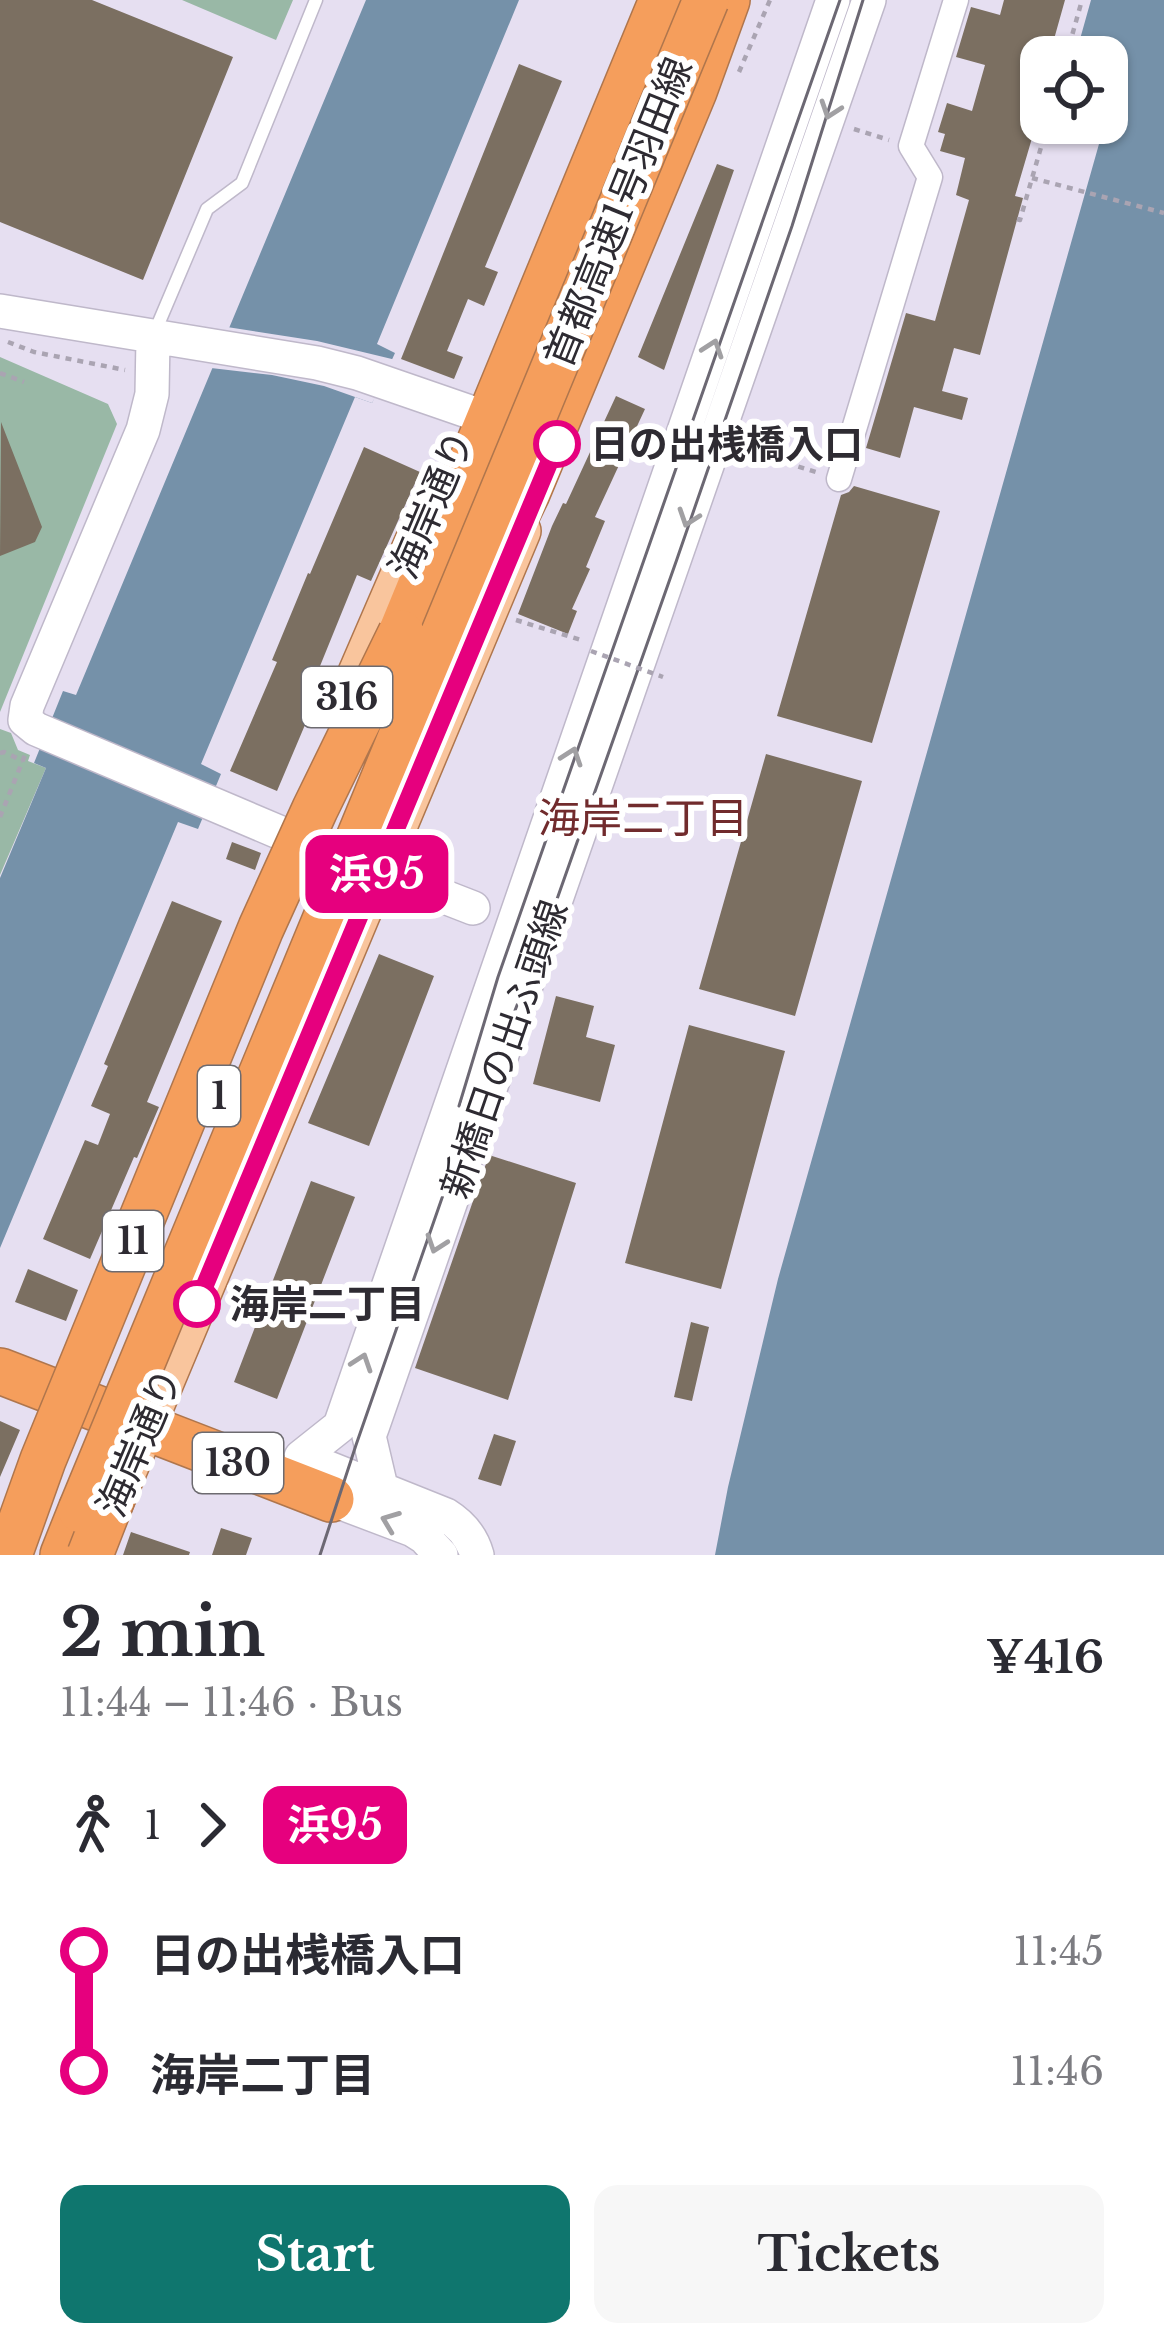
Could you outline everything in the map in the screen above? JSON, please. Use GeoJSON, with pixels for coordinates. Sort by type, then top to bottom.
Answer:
{"type":"FeatureCollection","features":[{"type":"Feature","properties":{"kind":"highway","name":"1"},"geometry":{"type":"LineString","coordinates":[[27,1555],[286,938],[401,633],[662,0]]}},
{"type":"Feature","properties":{"kind":"highway","name":"首都高速1号羽田線"},"geometry":{"type":"LineString","coordinates":[[63,1555],[706,0]]}},
{"type":"Feature","properties":{"kind":"highway","name":"首都高速1号羽田線"},"geometry":{"type":"LineString","coordinates":[[527,493],[694,91],[727,0]]}},
{"type":"Feature","properties":{"kind":"highway"},"geometry":{"type":"LineString","coordinates":[[380,792],[527,493]]}},
{"type":"Feature","properties":{"kind":"highway"},"geometry":{"type":"LineString","coordinates":[[154,1402],[527,493]]}},
{"type":"Feature","properties":{"kind":"highway","name":"11"},"geometry":{"type":"LineString","coordinates":[[9,1555],[43,1460],[262,928],[401,633]]}},
{"type":"Feature","properties":{"kind":"highway","name":"11"},"geometry":{"type":"LineString","coordinates":[[91,1555],[154,1402],[280,1033]]}},
{"type":"Feature","properties":{"kind":"highway","name":"130"},"geometry":{"type":"LineString","coordinates":[[0,1343],[63,1382]]}},
{"type":"Feature","properties":{"kind":"highway","name":"130"},"geometry":{"type":"LineString","coordinates":[[0,1371],[154,1402],[301,1457]]}},
{"type":"Feature","properties":{"kind":"highway","name":"130"},"geometry":{"type":"LineString","coordinates":[[154,1402],[331,1499]]}},
{"type":"Feature","properties":{"kind":"main road","name":"海岸通り"},"geometry":{"type":"LineString","coordinates":[[0,1538],[638,0]]}},
{"type":"Feature","properties":{"kind":"main road","name":"海岸通り"},"geometry":{"type":"LineString","coordinates":[[154,1402],[743,0]]}},
{"type":"Feature","properties":{"kind":"main road","name":"新橋日の出ふ頭線"},"geometry":{"type":"LineString","coordinates":[[301,1457],[340,1426],[833,0]]}},
{"type":"Feature","properties":{"kind":"main road","name":"新橋日の出ふ頭線"},"geometry":{"type":"LineString","coordinates":[[381,1487],[369,1436],[869,0]]}},
{"type":"Feature","properties":{"kind":"main road"},"geometry":{"type":"LineString","coordinates":[[0,311],[316,363],[470,412]]}},
{"type":"Feature","properties":{"kind":"main road"},"geometry":{"type":"LineString","coordinates":[[153,338],[152,394],[143,430],[25,720],[38,735],[473,908]]}},
{"type":"Feature","properties":{"kind":"main road"},"geometry":{"type":"LineString","coordinates":[[301,1457],[459,1522],[478,1555]]}},
{"type":"Feature","properties":{"kind":"main road"},"geometry":{"type":"LineString","coordinates":[[331,1499],[412,1530],[441,1555]]}},
{"type":"Feature","properties":{"kind":"street"},"geometry":{"type":"LineString","coordinates":[[838,479],[930,177],[911,146],[956,0]]}},
{"type":"Feature","properties":{"kind":"lane"},"geometry":{"type":"LineString","coordinates":[[153,338],[207,208],[242,183],[316,0]]}},
{"type":"Feature","properties":{"kind":"path"},"geometry":{"type":"LineString","coordinates":[[1072,36],[1082,0]]}},
{"type":"Feature","properties":{"kind":"path"},"geometry":{"type":"LineString","coordinates":[[839,125],[911,146]]}},
{"type":"Feature","properties":{"kind":"path"},"geometry":{"type":"LineString","coordinates":[[1018,219],[1042,144]]}},
{"type":"Feature","properties":{"kind":"path"},"geometry":{"type":"LineString","coordinates":[[1032,178],[1164,213]]}},
{"type":"Feature","properties":{"kind":"path"},"geometry":{"type":"LineString","coordinates":[[0,339],[34,352],[112,365],[129,376]]}},
{"type":"Feature","properties":{"kind":"path"},"geometry":{"type":"LineString","coordinates":[[0,374],[24,382]]}},
{"type":"Feature","properties":{"kind":"path"},"geometry":{"type":"LineString","coordinates":[[734,447],[838,479]]}},
{"type":"Feature","properties":{"kind":"path"},"geometry":{"type":"LineString","coordinates":[[591,651],[663,677]]}},
{"type":"Feature","properties":{"kind":"path"},"geometry":{"type":"LineString","coordinates":[[0,817],[38,735]]}},
{"type":"Feature","properties":{"kind":"path"},"geometry":{"type":"LineString","coordinates":[[0,753],[23,760]]}},
{"type":"Feature","properties":{"kind":"green space"},"geometry":{"type":"Polygon","coordinates":[[[182,0],[293,0],[276,40],[182,0]]]}},
{"type":"Feature","properties":{"kind":"green space"},"geometry":{"type":"Polygon","coordinates":[[[0,357],[108,404],[117,424],[0,712],[0,357]]]}},
{"type":"Feature","properties":{"kind":"green space"},"geometry":{"type":"Polygon","coordinates":[[[0,729],[11,733],[18,750],[30,755],[28,761],[46,768],[0,875],[0,729]]]}},
{"type":"Feature","properties":{"kind":"water"},"geometry":{"type":"Polygon","coordinates":[[[366,0],[519,0],[377,344],[395,353],[372,403],[355,397],[201,764],[221,774],[198,829],[178,822],[0,1248],[0,878],[46,768],[34,763],[63,691],[76,695],[366,0]]]}},
{"type":"Feature","properties":{"kind":"water"},"geometry":{"type":"Polygon","coordinates":[[[1091,0],[1164,0],[1164,1555],[715,1555],[778,1279],[1099,144],[1128,144],[1128,36],[1081,36],[1091,0]]]}},
{"type":"Feature","properties":{"kind":"pier"},"geometry":{"type":"Polygon","coordinates":[[[227,327],[396,360],[372,403],[324,386],[211,368],[227,327]]]}},
{"type":"Feature","properties":{"kind":"building"},"geometry":{"type":"Polygon","coordinates":[[[0,0],[92,0],[233,57],[143,280],[0,222],[0,0]]]}},
{"type":"Feature","properties":{"kind":"building"},"geometry":{"type":"Polygon","coordinates":[[[1004,0],[1065,0],[1055,36],[1020,36],[1020,144],[1030,144],[1015,196],[1023,198],[980,355],[954,348],[942,391],[968,398],[962,420],[914,407],[900,458],[866,448],[906,313],[935,321],[969,200],[956,195],[965,158],[940,151],[945,134],[938,132],[947,103],[972,111],[985,65],[956,57],[971,7],[1000,15],[1004,0]]]}},
{"type":"Feature","properties":{"kind":"building"},"geometry":{"type":"Polygon","coordinates":[[[519,64],[562,81],[485,267],[498,272],[484,306],[468,299],[447,351],[463,357],[454,379],[401,359],[519,64]]]}},
{"type":"Feature","properties":{"kind":"building"},"geometry":{"type":"Polygon","coordinates":[[[717,164],[734,170],[664,370],[638,357],[717,164]]]}},
{"type":"Feature","properties":{"kind":"building"},"geometry":{"type":"Polygon","coordinates":[[[616,396],[645,409],[595,517],[605,521],[572,609],[577,611],[568,634],[518,614],[552,526],[616,396]]]}},
{"type":"Feature","properties":{"kind":"building"},"geometry":{"type":"Polygon","coordinates":[[[1,422],[42,527],[35,542],[0,556],[1,422]]]}},
{"type":"Feature","properties":{"kind":"building"},"geometry":{"type":"Polygon","coordinates":[[[364,447],[420,472],[371,581],[357,575],[305,703],[313,706],[277,791],[230,771],[277,662],[272,660],[364,447]]]}},
{"type":"Feature","properties":{"kind":"building"},"geometry":{"type":"Polygon","coordinates":[[[854,486],[940,511],[872,743],[777,716],[841,495],[854,486]]]}},
{"type":"Feature","properties":{"kind":"building"},"geometry":{"type":"Polygon","coordinates":[[[766,754],[862,781],[795,1016],[699,989],[766,754]]]}},
{"type":"Feature","properties":{"kind":"building"},"geometry":{"type":"Polygon","coordinates":[[[232,842],[261,853],[255,870],[226,859],[232,842]]]}},
{"type":"Feature","properties":{"kind":"building"},"geometry":{"type":"Polygon","coordinates":[[[172,901],[222,921],[147,1102],[159,1107],[90,1259],[43,1239],[85,1140],[98,1145],[110,1114],[91,1106],[172,901]]]}},
{"type":"Feature","properties":{"kind":"building"},"geometry":{"type":"Polygon","coordinates":[[[379,954],[434,976],[369,1146],[308,1123],[379,954]]]}},
{"type":"Feature","properties":{"kind":"building"},"geometry":{"type":"Polygon","coordinates":[[[556,996],[594,1006],[586,1037],[615,1045],[600,1102],[533,1084],[556,996]]]}},
{"type":"Feature","properties":{"kind":"building"},"geometry":{"type":"Polygon","coordinates":[[[689,1025],[785,1051],[721,1289],[625,1263],[689,1025]]]}},
{"type":"Feature","properties":{"kind":"building"},"geometry":{"type":"Polygon","coordinates":[[[489,1155],[576,1183],[508,1400],[415,1368],[489,1155]]]}},
{"type":"Feature","properties":{"kind":"building"},"geometry":{"type":"Polygon","coordinates":[[[311,1181],[355,1197],[277,1399],[234,1382],[311,1181]]]}},
{"type":"Feature","properties":{"kind":"building"},"geometry":{"type":"Polygon","coordinates":[[[28,1269],[78,1290],[66,1321],[15,1302],[28,1269]]]}},
{"type":"Feature","properties":{"kind":"building"},"geometry":{"type":"Polygon","coordinates":[[[691,1322],[709,1327],[692,1401],[674,1397],[691,1322]]]}},
{"type":"Feature","properties":{"kind":"building"},"geometry":{"type":"Polygon","coordinates":[[[0,1421],[20,1430],[0,1477],[0,1421]]]}},
{"type":"Feature","properties":{"kind":"building"},"geometry":{"type":"Polygon","coordinates":[[[494,1434],[516,1441],[501,1486],[478,1479],[494,1434]]]}},
{"type":"Feature","properties":{"kind":"building"},"geometry":{"type":"Polygon","coordinates":[[[221,1528],[252,1538],[246,1555],[212,1555],[221,1528]]]}},
{"type":"Feature","properties":{"kind":"building"},"geometry":{"type":"Polygon","coordinates":[[[131,1532],[190,1552],[189,1555],[123,1555],[131,1532]]]}},
{"type":"Feature","properties":{"kind":"tram line"},"geometry":{"type":"LineString","coordinates":[[459,1106],[498,977],[840,0]]}},
{"type":"Feature","properties":{"kind":"tram line"},"geometry":{"type":"LineString","coordinates":[[320,1555],[442,1198],[544,936],[677,559],[792,226],[863,0]]}},
{"type":"Feature","properties":{"kind":"bus line","name":"浜95"},"geometry":{"type":"LineString","coordinates":[[197,1304],[557,444]]}},
{"type":"Feature","properties":{"kind":"place","name":"日の出桟橋入口"},"geometry":{"type":"Point","coordinates":[557,444]}},
{"type":"Feature","properties":{"kind":"place","name":"海岸二丁目"},"geometry":{"type":"Point","coordinates":[197,1304]}},
{"type":"Feature","properties":{"kind":"district","name":"海岸二丁目"},"geometry":{"type":"Point","coordinates":[643,818]}}]}
